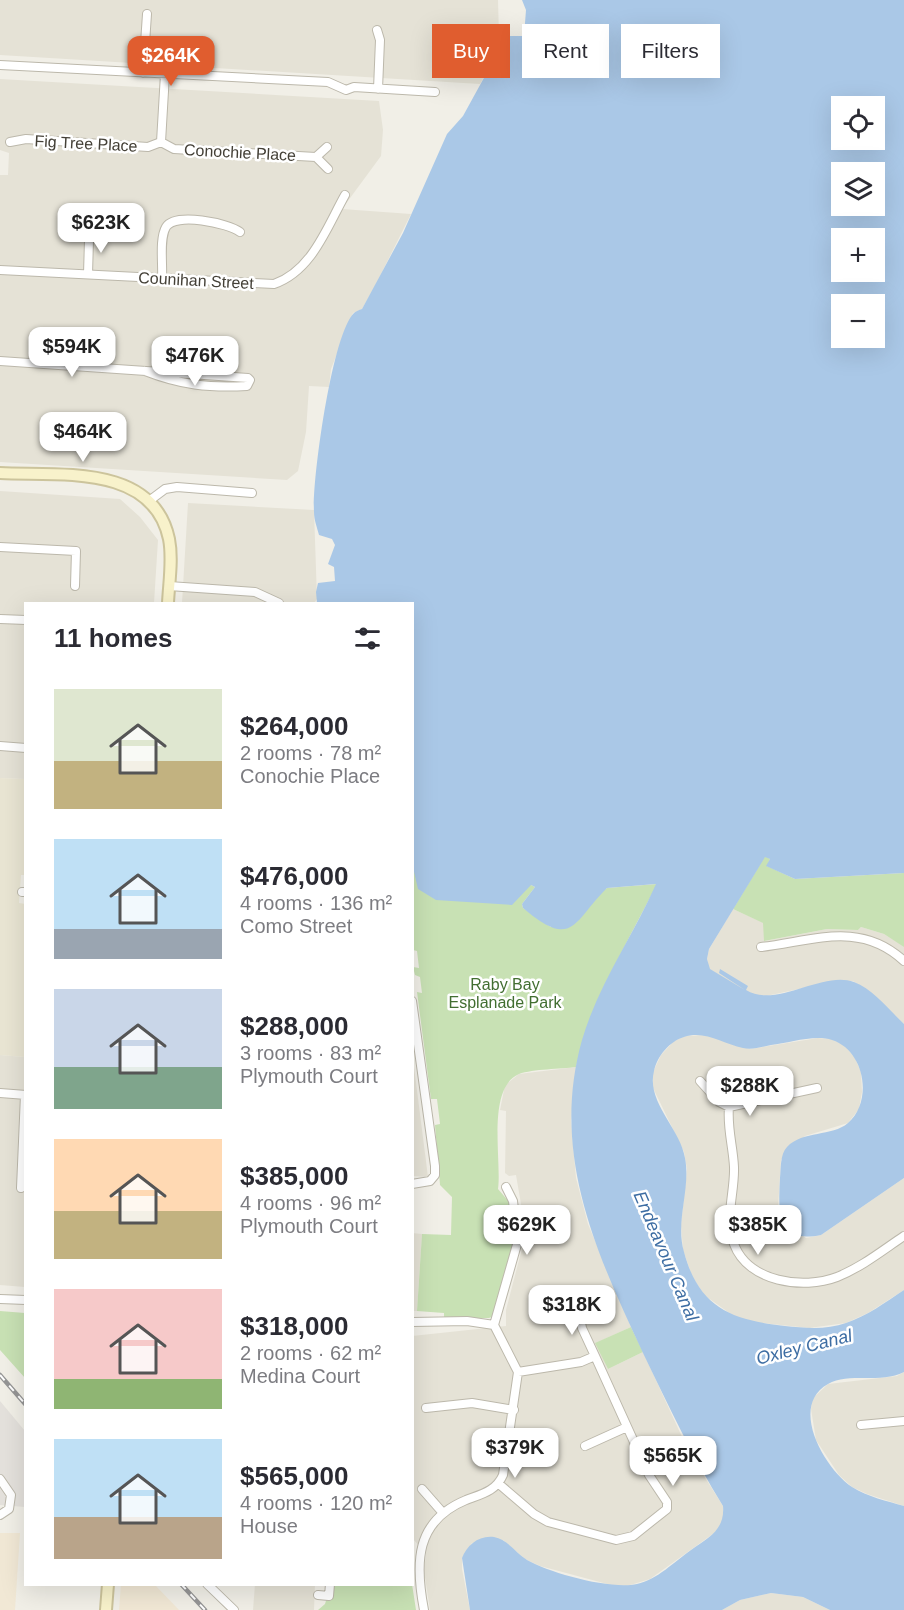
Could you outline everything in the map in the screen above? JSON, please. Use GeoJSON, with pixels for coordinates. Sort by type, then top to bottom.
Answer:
{"type":"FeatureCollection","features":[{"type":"Feature","properties":{"kind":"street"},"geometry":{"type":"LineString","coordinates":[[142,73],[147,14]]}},
{"type":"Feature","properties":{"kind":"street"},"geometry":{"type":"LineString","coordinates":[[377,30],[380,40],[378,89]]}},
{"type":"Feature","properties":{"kind":"street"},"geometry":{"type":"LineString","coordinates":[[0,65],[328,82],[346,90],[354,87],[435,92]]}},
{"type":"Feature","properties":{"kind":"street","name":"Conochie Place"},"geometry":{"type":"LineString","coordinates":[[165,74],[161,142],[174,148],[316,157],[328,169]]}},
{"type":"Feature","properties":{"kind":"street","name":"Fig Tree Place"},"geometry":{"type":"LineString","coordinates":[[10,142],[26,140],[148,147],[161,142]]}},
{"type":"Feature","properties":{"kind":"street","name":"Conochie Place"},"geometry":{"type":"LineString","coordinates":[[316,157],[327,147]]}},
{"type":"Feature","properties":{"kind":"street","name":"Counihan Street"},"geometry":{"type":"LineString","coordinates":[[0,270],[274,284],[286,280],[309,259],[345,195]]}},
{"type":"Feature","properties":{"kind":"street"},"geometry":{"type":"LineString","coordinates":[[162,278],[164,230],[170,222],[179,220],[221,223],[232,226],[240,232]]}},
{"type":"Feature","properties":{"kind":"street"},"geometry":{"type":"LineString","coordinates":[[88,274],[89,240],[93,230]]}},
{"type":"Feature","properties":{"kind":"street"},"geometry":{"type":"LineString","coordinates":[[0,361],[248,378],[250,380],[247,386],[220,388],[175,383],[145,371]]}},
{"type":"Feature","properties":{"kind":"street"},"geometry":{"type":"LineString","coordinates":[[0,473],[103,478],[127,485],[149,501],[159,514],[169,538],[168,602]]}},
{"type":"Feature","properties":{"kind":"street"},"geometry":{"type":"LineString","coordinates":[[149,501],[165,489],[177,487],[252,493]]}},
{"type":"Feature","properties":{"kind":"street"},"geometry":{"type":"LineString","coordinates":[[0,547],[76,551],[75,586]]}},
{"type":"Feature","properties":{"kind":"street"},"geometry":{"type":"LineString","coordinates":[[169,586],[255,592],[277,602]]}},
{"type":"Feature","properties":{"kind":"street"},"geometry":{"type":"LineString","coordinates":[[0,619],[24,620]]}},
{"type":"Feature","properties":{"kind":"street"},"geometry":{"type":"LineString","coordinates":[[0,746],[24,748]]}},
{"type":"Feature","properties":{"kind":"street"},"geometry":{"type":"LineString","coordinates":[[761,947],[836,934],[876,942],[904,961]]}},
{"type":"Feature","properties":{"kind":"street"},"geometry":{"type":"LineString","coordinates":[[414,1028],[435,1166],[435,1175],[430,1182],[414,1184]]}},
{"type":"Feature","properties":{"kind":"street"},"geometry":{"type":"LineString","coordinates":[[700,1081],[719,1102],[729,1107],[817,1088]]}},
{"type":"Feature","properties":{"kind":"street"},"geometry":{"type":"LineString","coordinates":[[0,1093],[24,1095]]}},
{"type":"Feature","properties":{"kind":"street"},"geometry":{"type":"LineString","coordinates":[[729,1107],[728,1131],[734,1183],[730,1230],[740,1256],[754,1271],[773,1279],[798,1282],[835,1278],[852,1270],[904,1236]]}},
{"type":"Feature","properties":{"kind":"street"},"geometry":{"type":"LineString","coordinates":[[21,1188],[24,1118]]}},
{"type":"Feature","properties":{"kind":"street"},"geometry":{"type":"LineString","coordinates":[[424,1610],[417,1564],[425,1536],[443,1513],[499,1484],[503,1474],[518,1372],[494,1324],[518,1241],[513,1201],[506,1187]]}},
{"type":"Feature","properties":{"kind":"street"},"geometry":{"type":"LineString","coordinates":[[0,1299],[24,1300]]}},
{"type":"Feature","properties":{"kind":"street"},"geometry":{"type":"LineString","coordinates":[[499,1484],[534,1514],[549,1522],[616,1540],[633,1536],[663,1515],[667,1509],[667,1502],[650,1475],[582,1328],[578,1307]]}},
{"type":"Feature","properties":{"kind":"street"},"geometry":{"type":"LineString","coordinates":[[414,1322],[466,1321],[494,1324]]}},
{"type":"Feature","properties":{"kind":"street"},"geometry":{"type":"LineString","coordinates":[[518,1372],[581,1362],[595,1356]]}},
{"type":"Feature","properties":{"kind":"street"},"geometry":{"type":"LineString","coordinates":[[426,1408],[472,1403],[514,1410]]}},
{"type":"Feature","properties":{"kind":"street"},"geometry":{"type":"LineString","coordinates":[[861,1425],[904,1421]]}},
{"type":"Feature","properties":{"kind":"street"},"geometry":{"type":"LineString","coordinates":[[585,1446],[627,1427]]}},
{"type":"Feature","properties":{"kind":"street"},"geometry":{"type":"LineString","coordinates":[[0,1479],[10,1492],[10,1507],[0,1515]]}},
{"type":"Feature","properties":{"kind":"street"},"geometry":{"type":"LineString","coordinates":[[422,1489],[443,1513]]}},
{"type":"Feature","properties":{"kind":"street"},"geometry":{"type":"LineString","coordinates":[[106,1610],[108,1586]]}},
{"type":"Feature","properties":{"kind":"street"},"geometry":{"type":"LineString","coordinates":[[209,1586],[234,1610]]}},
{"type":"Feature","properties":{"kind":"street"},"geometry":{"type":"LineString","coordinates":[[318,1595],[329,1596],[330,1586]]}},
{"type":"Feature","properties":{"kind":"shaded area"},"geometry":{"type":"Polygon","coordinates":[[[0,0],[498,0],[499,24],[432,24],[432,78],[483,78],[480,84],[0,55],[0,0]]]}},
{"type":"Feature","properties":{"kind":"shaded area"},"geometry":{"type":"Polygon","coordinates":[[[0,79],[379,101],[383,130],[381,156],[342,209],[411,214],[362,309],[353,313],[331,369],[329,387],[309,386],[306,432],[298,471],[287,480],[0,462],[0,175],[8,175],[9,153],[0,150],[0,79]]]}},
{"type":"Feature","properties":{"kind":"shaded area"},"geometry":{"type":"Polygon","coordinates":[[[0,491],[120,499],[140,517],[158,540],[154,602],[24,602],[24,779],[0,778],[0,491]]]}},
{"type":"Feature","properties":{"kind":"shaded area"},"geometry":{"type":"Polygon","coordinates":[[[188,503],[314,510],[317,599],[315,602],[182,602],[188,503]]]}},
{"type":"Feature","properties":{"kind":"shaded area"},"geometry":{"type":"Polygon","coordinates":[[[0,778],[24,779],[24,875],[21,875],[19,903],[24,904],[24,1057],[0,1055],[0,778]]]}},
{"type":"Feature","properties":{"kind":"shaded area"},"geometry":{"type":"Polygon","coordinates":[[[733,909],[764,923],[765,941],[827,929],[858,930],[861,927],[884,934],[902,945],[904,947],[904,1024],[867,990],[853,981],[837,981],[766,996],[751,994],[709,969],[707,959],[709,949],[733,909]]]}},
{"type":"Feature","properties":{"kind":"shaded area"},"geometry":{"type":"Polygon","coordinates":[[[706,1035],[750,1049],[818,1038],[831,1039],[844,1045],[854,1056],[861,1072],[862,1092],[859,1109],[848,1123],[805,1136],[781,1160],[778,1208],[782,1222],[806,1238],[821,1235],[904,1178],[904,1290],[868,1313],[846,1323],[809,1328],[752,1322],[735,1317],[704,1295],[692,1276],[683,1250],[681,1225],[687,1169],[684,1152],[653,1088],[653,1072],[661,1055],[674,1041],[686,1036],[706,1035]]]}},
{"type":"Feature","properties":{"kind":"shaded area"},"geometry":{"type":"Polygon","coordinates":[[[0,1055],[24,1057],[24,1287],[0,1285],[0,1055]]]}},
{"type":"Feature","properties":{"kind":"shaded area"},"geometry":{"type":"Polygon","coordinates":[[[414,1067],[428,1177],[414,1176],[414,1067]]]}},
{"type":"Feature","properties":{"kind":"shaded area"},"geometry":{"type":"Polygon","coordinates":[[[576,1067],[571,1121],[576,1178],[588,1224],[631,1327],[596,1343],[608,1369],[643,1352],[689,1452],[723,1506],[723,1523],[717,1531],[650,1579],[627,1586],[611,1585],[540,1566],[525,1559],[503,1540],[472,1543],[462,1558],[470,1610],[430,1610],[424,1571],[426,1554],[414,1540],[414,1336],[506,1326],[506,1310],[526,1233],[516,1175],[509,1176],[505,1173],[506,1111],[500,1110],[505,1085],[519,1074],[576,1067]]]}},
{"type":"Feature","properties":{"kind":"shaded area"},"geometry":{"type":"Polygon","coordinates":[[[414,1233],[422,1234],[417,1311],[414,1311],[414,1233]]]}},
{"type":"Feature","properties":{"kind":"shaded area"},"geometry":{"type":"Polygon","coordinates":[[[904,1372],[904,1506],[852,1487],[839,1475],[816,1440],[811,1409],[812,1399],[828,1384],[897,1376],[904,1372]]]}},
{"type":"Feature","properties":{"kind":"shaded area"},"geometry":{"type":"Polygon","coordinates":[[[0,1401],[24,1430],[24,1507],[0,1505],[0,1401]]]}},
{"type":"Feature","properties":{"kind":"shaded area"},"geometry":{"type":"Polygon","coordinates":[[[0,1533],[20,1533],[15,1610],[0,1610],[0,1533]]]}},
{"type":"Feature","properties":{"kind":"shaded area"},"geometry":{"type":"Polygon","coordinates":[[[121,1586],[156,1586],[179,1610],[119,1610],[121,1586]]]}},
{"type":"Feature","properties":{"kind":"shaded area"},"geometry":{"type":"Polygon","coordinates":[[[255,1586],[315,1586],[314,1610],[253,1610],[255,1586]]]}},
{"type":"Feature","properties":{"kind":"shaded area"},"geometry":{"type":"Polygon","coordinates":[[[771,1593],[803,1597],[830,1610],[722,1610],[740,1600],[771,1593]]]}},
{"type":"Feature","properties":{"kind":"green space","name":"Raby Bay Esplanade Park"},"geometry":{"type":"Polygon","coordinates":[[[414,655],[531,885],[535,887],[522,904],[523,908],[551,927],[607,888],[657,884],[600,997],[576,1067],[519,1074],[509,1082],[502,1094],[498,1126],[498,1189],[510,1203],[515,1238],[494,1316],[489,1318],[444,1318],[444,1313],[417,1311],[422,1234],[451,1235],[452,1197],[440,1185],[435,1125],[440,1124],[437,1099],[431,1099],[417,992],[422,993],[420,977],[415,975],[414,971],[414,967],[419,968],[417,951],[414,950],[414,655]]]}},
{"type":"Feature","properties":{"kind":"green space"},"geometry":{"type":"Polygon","coordinates":[[[765,856],[770,859],[767,866],[795,879],[904,873],[904,947],[884,934],[861,927],[858,930],[827,929],[764,941],[763,923],[733,909],[765,856]]]}},
{"type":"Feature","properties":{"kind":"green space"},"geometry":{"type":"Polygon","coordinates":[[[0,1311],[24,1313],[24,1377],[0,1350],[0,1311]]]}},
{"type":"Feature","properties":{"kind":"green space"},"geometry":{"type":"Polygon","coordinates":[[[631,1327],[643,1352],[608,1369],[595,1343],[631,1327]]]}},
{"type":"Feature","properties":{"kind":"green space"},"geometry":{"type":"Polygon","coordinates":[[[330,1586],[412,1586],[416,1610],[318,1610],[325,1604],[330,1586]]]}},
{"type":"Feature","properties":{"kind":"water"},"geometry":{"type":"Polygon","coordinates":[[[522,0],[904,0],[904,873],[795,879],[766,866],[770,859],[765,857],[709,949],[707,959],[710,969],[745,990],[719,973],[720,969],[748,986],[746,990],[758,995],[785,993],[828,981],[854,982],[874,995],[904,1024],[904,1178],[821,1235],[807,1237],[796,1235],[783,1223],[779,1191],[781,1162],[785,1150],[801,1138],[834,1130],[848,1123],[861,1102],[863,1089],[858,1065],[843,1045],[832,1040],[810,1038],[750,1049],[707,1036],[692,1035],[674,1042],[661,1055],[654,1071],[653,1082],[659,1104],[677,1136],[685,1158],[686,1181],[681,1229],[684,1252],[690,1271],[699,1286],[720,1308],[749,1320],[785,1326],[824,1328],[861,1317],[904,1290],[904,1372],[885,1377],[845,1379],[828,1384],[816,1394],[811,1407],[811,1422],[822,1452],[842,1478],[852,1487],[864,1493],[904,1506],[904,1610],[830,1610],[803,1597],[771,1593],[740,1600],[722,1610],[470,1610],[462,1558],[470,1545],[479,1539],[499,1538],[527,1560],[565,1575],[612,1585],[637,1584],[652,1579],[666,1570],[710,1537],[718,1527],[723,1514],[723,1506],[671,1411],[609,1278],[583,1201],[575,1163],[571,1123],[574,1082],[582,1040],[606,980],[656,884],[607,888],[579,920],[563,929],[553,928],[523,908],[522,904],[535,887],[531,885],[512,905],[436,900],[418,889],[414,872],[414,602],[317,602],[318,583],[335,581],[334,567],[328,564],[335,545],[332,539],[319,535],[314,515],[314,495],[325,408],[338,348],[346,326],[354,313],[362,309],[403,233],[447,134],[463,116],[484,78],[510,78],[510,36],[522,36],[522,78],[609,78],[609,24],[525,24],[526,10],[522,0]]]}},
{"type":"Feature","properties":{"kind":"railway"},"geometry":{"type":"LineString","coordinates":[[0,1375],[24,1403]]}},
{"type":"Feature","properties":{"kind":"railway"},"geometry":{"type":"LineString","coordinates":[[183,1586],[205,1610]]}},
{"type":"Feature","properties":{"kind":"water label","name":"Endeavour Canal"},"geometry":{"type":"Point","coordinates":[666,1256]}},
{"type":"Feature","properties":{"kind":"water label","name":"Oxley Canal"},"geometry":{"type":"Point","coordinates":[804,1347]}}]}
